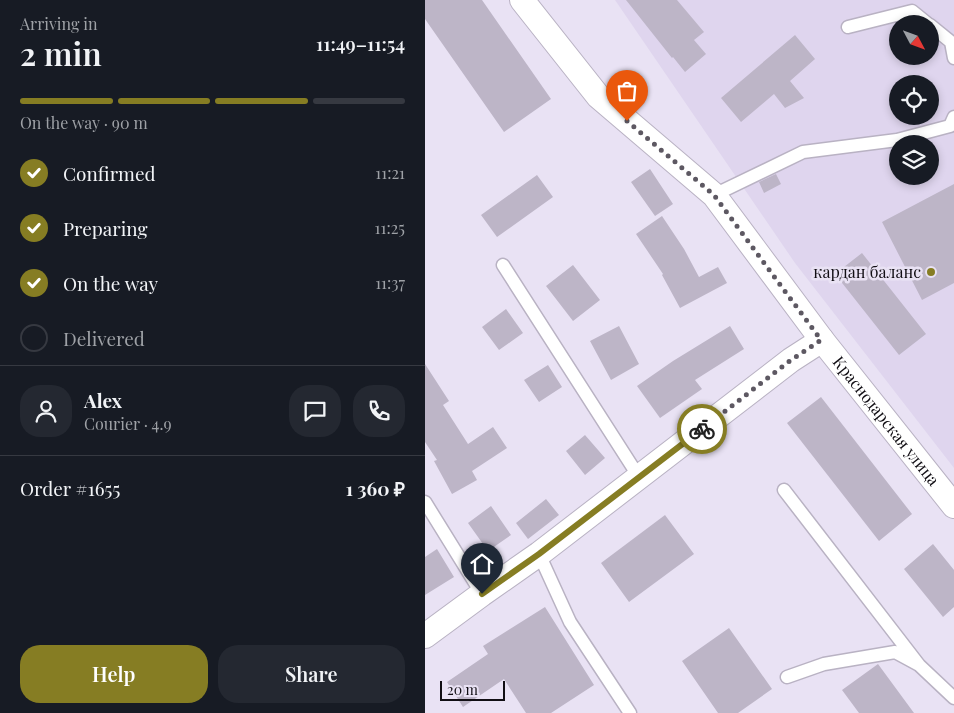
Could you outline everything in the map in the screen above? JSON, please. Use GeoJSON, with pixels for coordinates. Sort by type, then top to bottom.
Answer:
{"type":"FeatureCollection","features":[{"type":"Feature","properties":{"kind":"street","name":"Краснодарская улица"},"geometry":{"type":"LineString","coordinates":[[522,0],[597,96],[714,195],[821,340],[954,506]]}},
{"type":"Feature","properties":{"kind":"street"},"geometry":{"type":"LineString","coordinates":[[425,636],[539,554],[791,360],[821,340]]}},
{"type":"Feature","properties":{"kind":"lane"},"geometry":{"type":"LineString","coordinates":[[896,15],[912,11],[917,15]]}},
{"type":"Feature","properties":{"kind":"lane"},"geometry":{"type":"LineString","coordinates":[[847,27],[889,17]]}},
{"type":"Feature","properties":{"kind":"lane"},"geometry":{"type":"LineString","coordinates":[[939,33],[951,42],[954,58]]}},
{"type":"Feature","properties":{"kind":"lane"},"geometry":{"type":"LineString","coordinates":[[714,195],[803,152],[897,140],[950,126],[954,117]]}},
{"type":"Feature","properties":{"kind":"lane"},"geometry":{"type":"LineString","coordinates":[[503,265],[639,477]]}},
{"type":"Feature","properties":{"kind":"lane"},"geometry":{"type":"LineString","coordinates":[[785,490],[919,665],[954,698]]}},
{"type":"Feature","properties":{"kind":"lane"},"geometry":{"type":"LineString","coordinates":[[425,502],[482,594]]}},
{"type":"Feature","properties":{"kind":"lane"},"geometry":{"type":"LineString","coordinates":[[539,554],[570,622],[630,713]]}},
{"type":"Feature","properties":{"kind":"lane"},"geometry":{"type":"LineString","coordinates":[[787,677],[824,664],[895,652],[919,665]]}},
{"type":"Feature","properties":{"kind":"shaded area"},"geometry":{"type":"Polygon","coordinates":[[[615,0],[954,0],[954,468],[795,263],[615,0]]]}},
{"type":"Feature","properties":{"kind":"building"},"geometry":{"type":"Polygon","coordinates":[[[425,0],[482,0],[551,99],[504,132],[425,19],[425,0]]]}},
{"type":"Feature","properties":{"kind":"building"},"geometry":{"type":"Polygon","coordinates":[[[626,0],[677,0],[704,32],[694,40],[706,54],[685,72],[626,0]]]}},
{"type":"Feature","properties":{"kind":"building"},"geometry":{"type":"Polygon","coordinates":[[[795,35],[815,59],[790,81],[804,98],[785,108],[774,94],[741,122],[721,98],[795,35]]]}},
{"type":"Feature","properties":{"kind":"building"},"geometry":{"type":"Polygon","coordinates":[[[650,169],[673,204],[655,216],[631,182],[650,169]]]}},
{"type":"Feature","properties":{"kind":"building"},"geometry":{"type":"Polygon","coordinates":[[[776,174],[781,184],[764,193],[759,182],[776,174]]]}},
{"type":"Feature","properties":{"kind":"building"},"geometry":{"type":"Polygon","coordinates":[[[537,175],[553,197],[497,237],[481,215],[537,175]]]}},
{"type":"Feature","properties":{"kind":"building"},"geometry":{"type":"Polygon","coordinates":[[[954,184],[954,283],[922,300],[882,222],[954,184]]]}},
{"type":"Feature","properties":{"kind":"building"},"geometry":{"type":"Polygon","coordinates":[[[662,216],[684,249],[699,277],[718,267],[727,283],[680,308],[663,274],[636,234],[662,216]]]}},
{"type":"Feature","properties":{"kind":"building"},"geometry":{"type":"Polygon","coordinates":[[[862,253],[926,334],[899,355],[835,274],[862,253]]]}},
{"type":"Feature","properties":{"kind":"building"},"geometry":{"type":"Polygon","coordinates":[[[573,265],[600,300],[573,321],[546,286],[573,265]]]}},
{"type":"Feature","properties":{"kind":"building"},"geometry":{"type":"Polygon","coordinates":[[[506,309],[523,333],[499,350],[482,327],[506,309]]]}},
{"type":"Feature","properties":{"kind":"building"},"geometry":{"type":"Polygon","coordinates":[[[619,326],[639,364],[611,380],[590,341],[619,326]]]}},
{"type":"Feature","properties":{"kind":"building"},"geometry":{"type":"Polygon","coordinates":[[[730,326],[744,349],[695,380],[702,389],[660,418],[637,386],[730,326]]]}},
{"type":"Feature","properties":{"kind":"building"},"geometry":{"type":"Polygon","coordinates":[[[425,364],[449,401],[443,405],[468,444],[493,427],[507,448],[472,471],[477,480],[452,494],[434,461],[437,460],[425,442],[425,364]]]}},
{"type":"Feature","properties":{"kind":"building"},"geometry":{"type":"Polygon","coordinates":[[[548,365],[562,387],[539,402],[524,380],[548,365]]]}},
{"type":"Feature","properties":{"kind":"building"},"geometry":{"type":"Polygon","coordinates":[[[821,397],[912,514],[879,541],[787,423],[821,397]]]}},
{"type":"Feature","properties":{"kind":"building"},"geometry":{"type":"Polygon","coordinates":[[[585,435],[605,458],[585,475],[566,451],[585,435]]]}},
{"type":"Feature","properties":{"kind":"building"},"geometry":{"type":"Polygon","coordinates":[[[546,499],[559,515],[528,539],[516,523],[546,499]]]}},
{"type":"Feature","properties":{"kind":"building"},"geometry":{"type":"Polygon","coordinates":[[[491,506],[511,535],[488,551],[468,523],[491,506]]]}},
{"type":"Feature","properties":{"kind":"building"},"geometry":{"type":"Polygon","coordinates":[[[665,515],[694,554],[629,602],[601,563],[665,515]]]}},
{"type":"Feature","properties":{"kind":"building"},"geometry":{"type":"Polygon","coordinates":[[[933,544],[954,570],[954,607],[943,617],[904,569],[933,544]]]}},
{"type":"Feature","properties":{"kind":"building"},"geometry":{"type":"Polygon","coordinates":[[[437,549],[454,577],[425,595],[425,557],[437,549]]]}},
{"type":"Feature","properties":{"kind":"building"},"geometry":{"type":"Polygon","coordinates":[[[545,607],[594,685],[551,713],[526,713],[504,679],[463,707],[447,682],[488,654],[483,646],[545,607]]]}},
{"type":"Feature","properties":{"kind":"building"},"geometry":{"type":"Polygon","coordinates":[[[729,628],[772,689],[738,713],[718,713],[682,661],[729,628]]]}},
{"type":"Feature","properties":{"kind":"building"},"geometry":{"type":"Polygon","coordinates":[[[878,664],[914,713],[859,713],[842,690],[878,664]]]}},
{"type":"Feature","properties":{"kind":"way so far"},"geometry":{"type":"LineString","coordinates":[[627,121],[714,195],[821,340],[791,360],[702,429]]}},
{"type":"Feature","properties":{"kind":"place","name":"кардан баланс"},"geometry":{"type":"Point","coordinates":[931,272]}},
{"type":"Feature","properties":{"kind":"route"},"geometry":{"type":"LineString","coordinates":[[482,594],[539,554],[702,429]]}}]}
